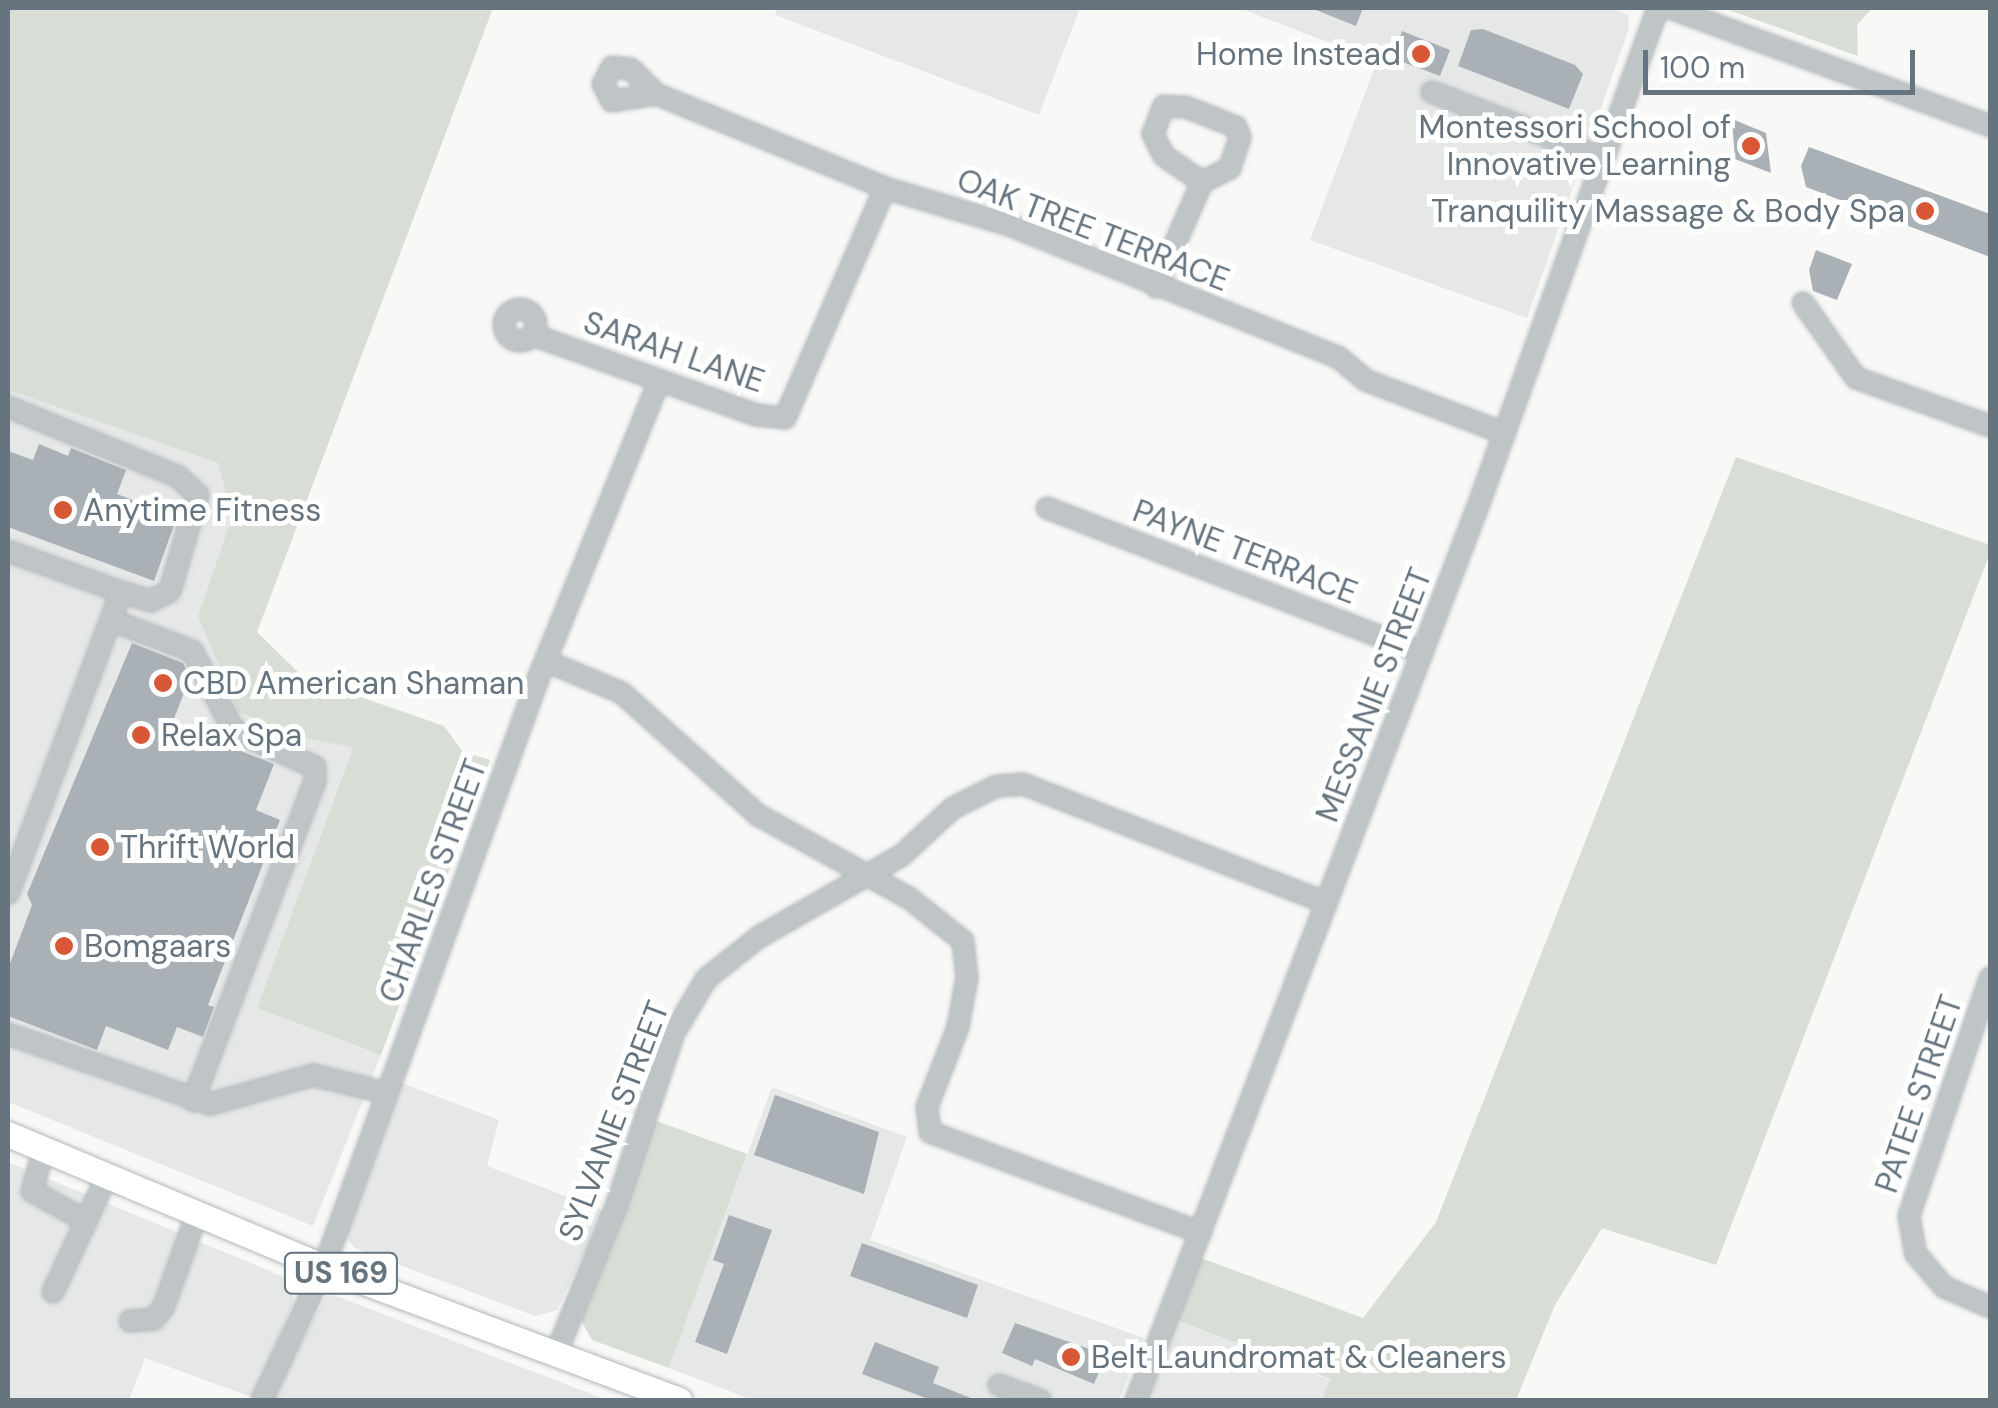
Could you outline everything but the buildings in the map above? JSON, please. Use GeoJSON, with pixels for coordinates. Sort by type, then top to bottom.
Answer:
{"type":"FeatureCollection","features":[{"type":"Feature","properties":{"kind":"main road","name":"US 169"},"geometry":{"type":"LineString","coordinates":[[8,1134],[324,1267],[679,1400]]}},
{"type":"Feature","properties":{"kind":"street","name":"MESSANIE STREET"},"geometry":{"type":"LineString","coordinates":[[1136,1400],[1422,653],[1658,8]]}},
{"type":"Feature","properties":{"kind":"street"},"geometry":{"type":"LineString","coordinates":[[1670,8],[1990,126]]}},
{"type":"Feature","properties":{"kind":"street"},"geometry":{"type":"LineString","coordinates":[[1432,92],[1603,158]]}},
{"type":"Feature","properties":{"kind":"street","name":"OAK TREE TERRACE"},"geometry":{"type":"LineString","coordinates":[[656,94],[885,188],[1010,225],[1156,287],[1338,357],[1366,380],[1504,433]]}},
{"type":"Feature","properties":{"kind":"street"},"geometry":{"type":"LineString","coordinates":[[1156,287],[1202,182],[1230,168],[1240,137],[1214,116],[1164,106],[1156,145],[1202,182]]}},
{"type":"Feature","properties":{"kind":"street","name":"SARAH LANE"},"geometry":{"type":"LineString","coordinates":[[534,335],[757,415],[785,418],[885,188]]}},
{"type":"Feature","properties":{"kind":"street"},"geometry":{"type":"LineString","coordinates":[[1803,303],[1856,378],[1990,426]]}},
{"type":"Feature","properties":{"kind":"street","name":"CHARLES STREET"},"geometry":{"type":"LineString","coordinates":[[262,1400],[324,1267],[546,661],[659,380]]}},
{"type":"Feature","properties":{"kind":"street"},"geometry":{"type":"LineString","coordinates":[[8,407],[177,476],[198,495],[170,591],[150,601],[8,551]]}},
{"type":"Feature","properties":{"kind":"street","name":"PAYNE TERRACE"},"geometry":{"type":"LineString","coordinates":[[1047,508],[1422,653]]}},
{"type":"Feature","properties":{"kind":"street"},"geometry":{"type":"LineString","coordinates":[[8,894],[122,592]]}},
{"type":"Feature","properties":{"kind":"street"},"geometry":{"type":"LineString","coordinates":[[111,620],[192,651],[234,730],[314,767],[315,781],[193,1101]]}},
{"type":"Feature","properties":{"kind":"street"},"geometry":{"type":"LineString","coordinates":[[546,661],[622,693],[758,815],[935,914],[963,942],[967,977],[958,1027],[927,1107],[930,1132],[1202,1233]]}},
{"type":"Feature","properties":{"kind":"street","name":"SYLVANIE STREET"},"geometry":{"type":"LineString","coordinates":[[556,1354],[617,1204],[674,1033],[706,979],[759,937],[902,855],[953,808],[997,786],[1023,784],[1326,903]]}},
{"type":"Feature","properties":{"kind":"street","name":"PATEE STREET"},"geometry":{"type":"LineString","coordinates":[[1990,978],[1909,1216],[1916,1254],[1944,1287],[1990,1307]]}},
{"type":"Feature","properties":{"kind":"street"},"geometry":{"type":"LineString","coordinates":[[8,1034],[193,1101],[246,1098],[313,1075],[386,1093]]}},
{"type":"Feature","properties":{"kind":"street"},"geometry":{"type":"LineString","coordinates":[[44,1149],[32,1190],[86,1221]]}},
{"type":"Feature","properties":{"kind":"street"},"geometry":{"type":"LineString","coordinates":[[53,1292],[107,1176]]}},
{"type":"Feature","properties":{"kind":"street"},"geometry":{"type":"LineString","coordinates":[[130,1320],[154,1319],[164,1306],[197,1214]]}},
{"type":"Feature","properties":{"kind":"street"},"geometry":{"type":"LineString","coordinates":[[998,1385],[1040,1400]]}},
{"type":"Feature","properties":{"kind":"shaded area"},"geometry":{"type":"Polygon","coordinates":[[[8,8],[493,8],[257,632],[303,677],[444,726],[463,752],[490,760],[381,1055],[257,1008],[353,747],[302,738],[238,712],[198,616],[232,516],[218,463],[8,390],[8,8]]]}},
{"type":"Feature","properties":{"kind":"shaded area"},"geometry":{"type":"Polygon","coordinates":[[[777,8],[1080,8],[1039,115],[775,15],[777,8]]]}},
{"type":"Feature","properties":{"kind":"shaded area"},"geometry":{"type":"Polygon","coordinates":[[[1239,8],[1612,8],[1628,15],[1629,28],[1527,318],[1310,240],[1377,61],[1239,8]]]}},
{"type":"Feature","properties":{"kind":"shaded area"},"geometry":{"type":"Polygon","coordinates":[[[1723,8],[1872,8],[1857,25],[1858,56],[1723,8]]]}},
{"type":"Feature","properties":{"kind":"shaded area"},"geometry":{"type":"Polygon","coordinates":[[[8,390],[218,463],[232,515],[198,616],[238,712],[302,738],[353,746],[257,1008],[381,1055],[313,1226],[8,1102],[8,390]]]}},
{"type":"Feature","properties":{"kind":"shaded area"},"geometry":{"type":"Polygon","coordinates":[[[1736,457],[1990,545],[1990,553],[1716,1265],[1602,1228],[1555,1305],[1516,1400],[1322,1400],[1330,1379],[1176,1320],[1201,1258],[1363,1318],[1436,1222],[1736,457]]]}},
{"type":"Feature","properties":{"kind":"shaded area"},"geometry":{"type":"Polygon","coordinates":[[[399,1082],[499,1120],[487,1166],[604,1211],[557,1310],[535,1316],[355,1248],[347,1239],[345,1227],[399,1082]]]}},
{"type":"Feature","properties":{"kind":"shaded area"},"geometry":{"type":"Polygon","coordinates":[[[772,1087],[907,1137],[870,1240],[1144,1338],[1119,1400],[753,1400],[669,1368],[772,1087]]]}},
{"type":"Feature","properties":{"kind":"shaded area"},"geometry":{"type":"Polygon","coordinates":[[[654,1120],[747,1154],[669,1368],[592,1340],[580,1319],[654,1120]]]}},
{"type":"Feature","properties":{"kind":"shaded area"},"geometry":{"type":"Polygon","coordinates":[[[8,1162],[284,1277],[294,1299],[254,1398],[145,1358],[129,1400],[8,1400],[8,1162]]]}},
{"type":"Feature","properties":{"kind":"shaded area"},"geometry":{"type":"Polygon","coordinates":[[[327,1295],[336,1296],[607,1400],[269,1400],[327,1295]]]}},
{"type":"Feature","properties":{"kind":"shaded area"},"geometry":{"type":"Polygon","coordinates":[[[1176,1320],[1330,1380],[1322,1400],[1143,1400],[1176,1320]]]}},
{"type":"Feature","properties":{"kind":"place","name":"Home Instead"},"geometry":{"type":"Point","coordinates":[1421,54]}},
{"type":"Feature","properties":{"kind":"place","name":"Montessori School of Innovative Learning"},"geometry":{"type":"Point","coordinates":[1751,146]}},
{"type":"Feature","properties":{"kind":"place","name":"Tranquility Massage & Body Spa"},"geometry":{"type":"Point","coordinates":[1925,211]}},
{"type":"Feature","properties":{"kind":"place","name":"Anytime Fitness"},"geometry":{"type":"Point","coordinates":[63,510]}},
{"type":"Feature","properties":{"kind":"place","name":"CBD American Shaman"},"geometry":{"type":"Point","coordinates":[163,683]}},
{"type":"Feature","properties":{"kind":"place","name":"Relax Spa"},"geometry":{"type":"Point","coordinates":[141,735]}},
{"type":"Feature","properties":{"kind":"place","name":"Thrift World"},"geometry":{"type":"Point","coordinates":[100,847]}},
{"type":"Feature","properties":{"kind":"place","name":"Bomgaars"},"geometry":{"type":"Point","coordinates":[64,946]}},
{"type":"Feature","properties":{"kind":"place","name":"Belt Laundromat & Cleaners"},"geometry":{"type":"Point","coordinates":[1071,1357]}}]}
